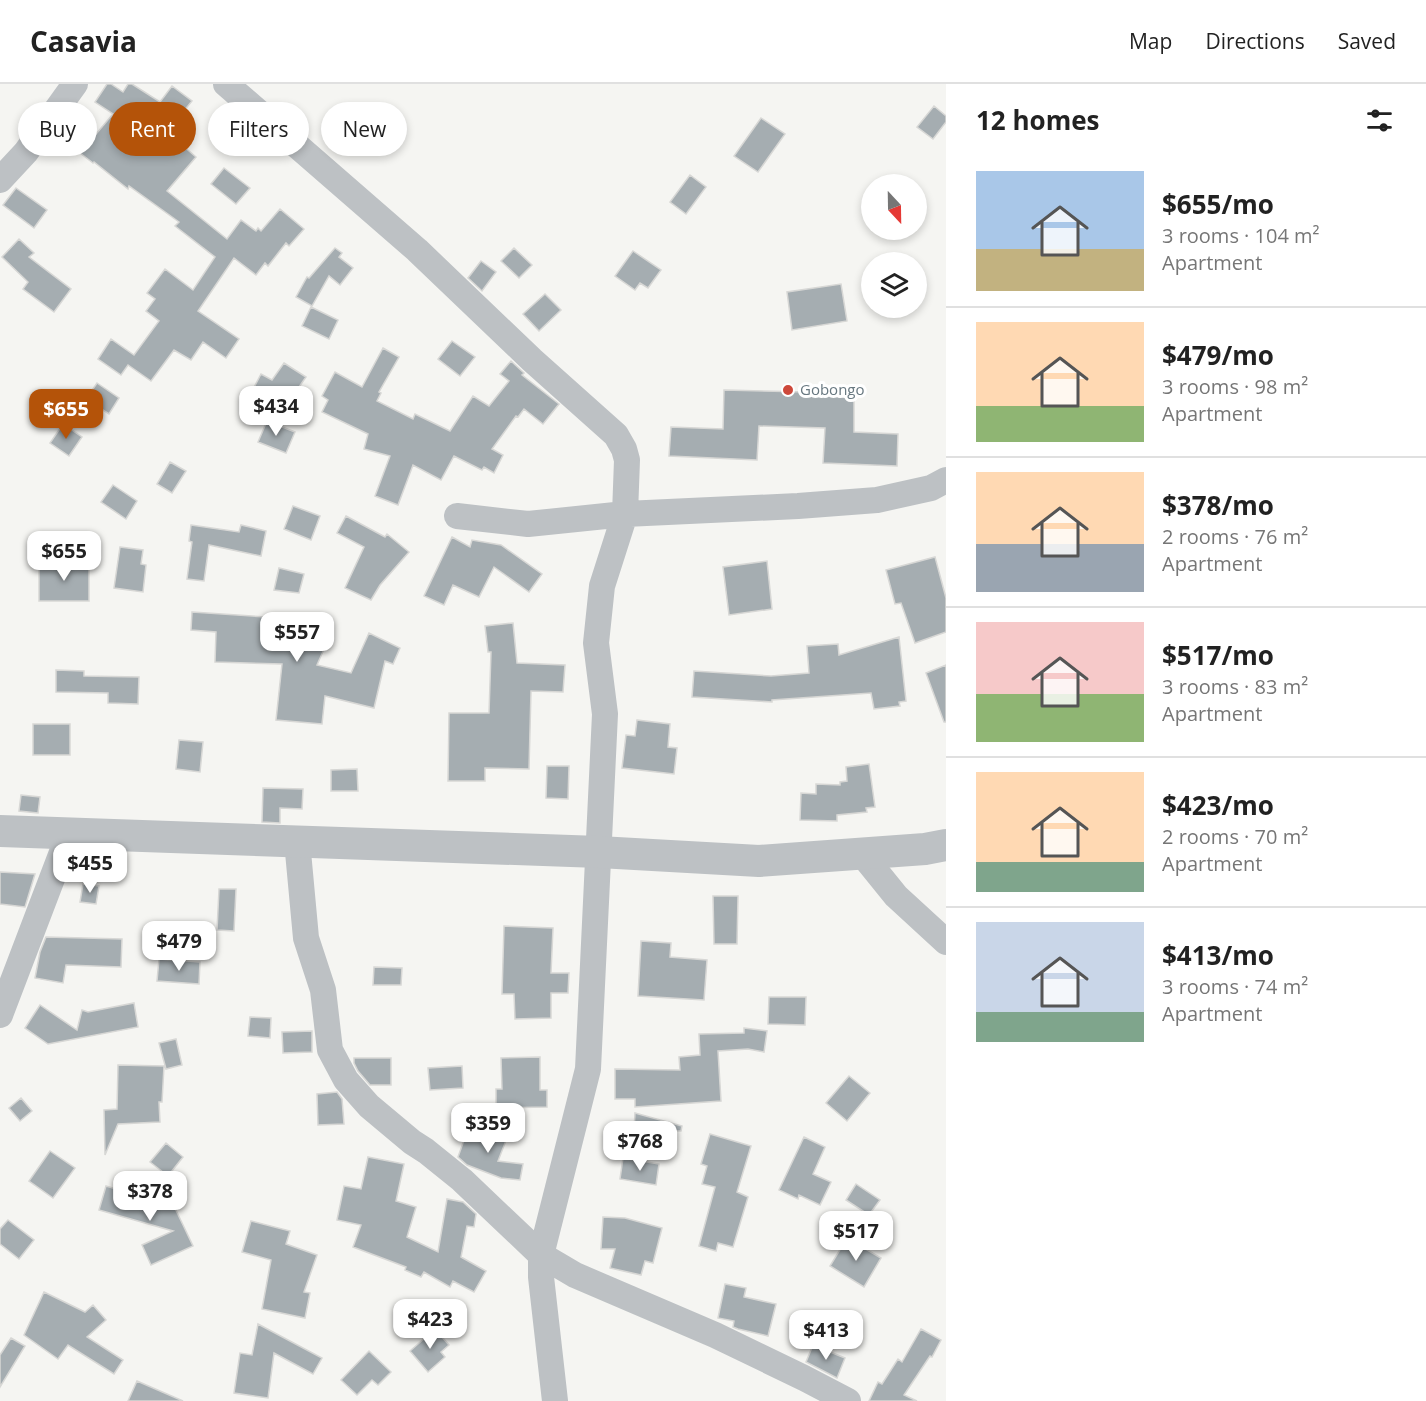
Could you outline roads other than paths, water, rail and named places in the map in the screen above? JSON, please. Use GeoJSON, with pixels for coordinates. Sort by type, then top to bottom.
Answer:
{"type":"FeatureCollection","features":[{"type":"Feature","properties":{"kind":"street"},"geometry":{"type":"LineString","coordinates":[[0,180],[26,152],[75,84]]}},
{"type":"Feature","properties":{"kind":"street"},"geometry":{"type":"LineString","coordinates":[[226,84],[417,250],[532,360],[616,435],[627,460],[625,514],[602,586],[596,643],[605,714],[588,1069],[541,1255],[541,1277],[555,1401]]}},
{"type":"Feature","properties":{"kind":"street"},"geometry":{"type":"LineString","coordinates":[[457,516],[528,524],[625,514],[798,506],[877,500],[931,488],[946,480]]}},
{"type":"Feature","properties":{"kind":"street"},"geometry":{"type":"LineString","coordinates":[[0,831],[598,852],[759,861],[925,849],[946,845]]}},
{"type":"Feature","properties":{"kind":"street"},"geometry":{"type":"LineString","coordinates":[[0,1015],[69,834]]}},
{"type":"Feature","properties":{"kind":"street"},"geometry":{"type":"LineString","coordinates":[[297,841],[306,938],[322,990],[330,1050],[346,1080],[369,1106],[462,1180],[541,1255],[575,1275],[715,1335],[848,1401]]}},
{"type":"Feature","properties":{"kind":"street"},"geometry":{"type":"LineString","coordinates":[[862,854],[896,896],[946,942]]}},
{"type":"Feature","properties":{"kind":"place","name":"Gobongo"},"geometry":{"type":"Point","coordinates":[788,390]}}]}
